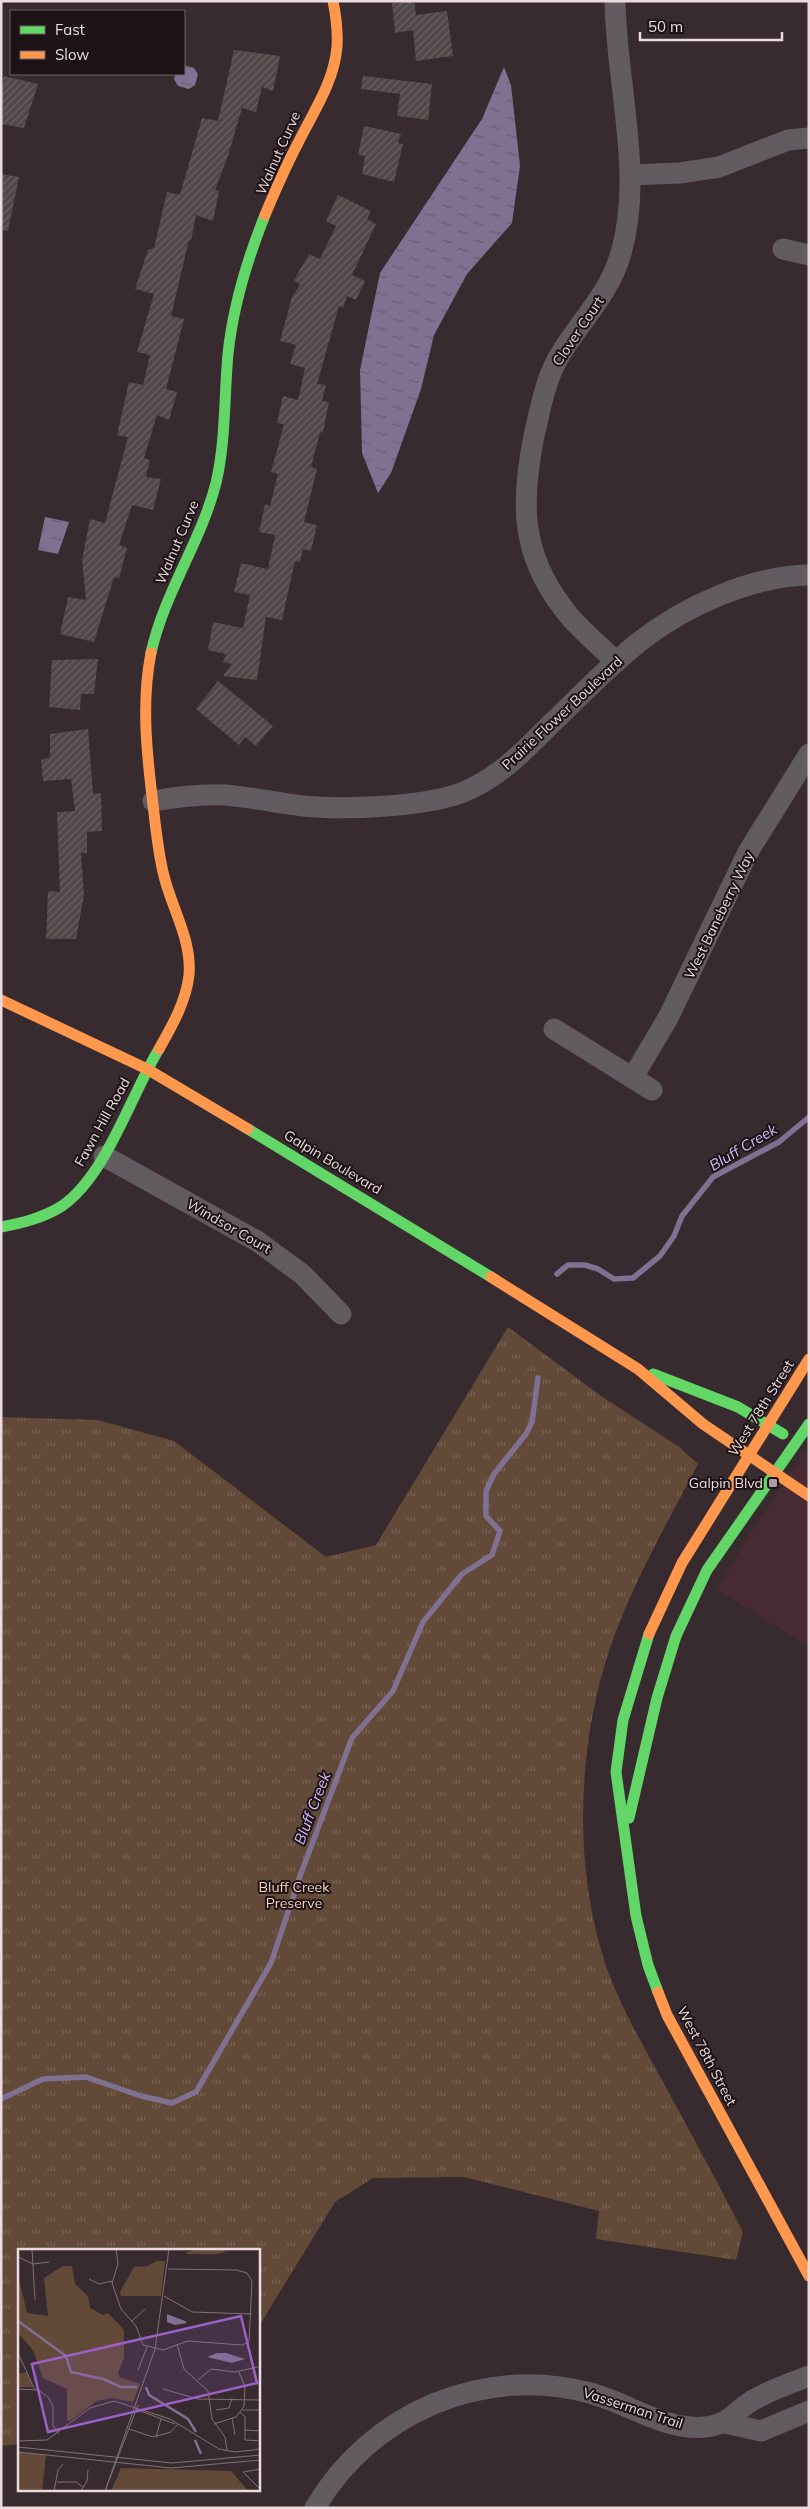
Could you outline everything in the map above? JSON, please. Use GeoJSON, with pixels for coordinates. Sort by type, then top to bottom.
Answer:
{"type":"FeatureCollection","features":[{"type":"Feature","properties":{"kind":"street","name":"Walnut Curve"},"geometry":{"type":"LineString","coordinates":[[147,1069],[174,1024],[183,1002],[189,976],[188,948],[182,922],[166,883],[153,801],[145,702],[149,667],[156,634],[169,597],[202,530],[215,484],[224,438],[230,339],[246,269],[285,168],[329,84],[336,64],[339,45],[338,18],[333,1]]}},
{"type":"Feature","properties":{"kind":"street","name":"Clover Court"},"geometry":{"type":"LineString","coordinates":[[615,1],[630,175],[628,221],[621,254],[610,284],[562,350],[550,374],[542,400],[525,487],[526,517],[531,548],[544,578],[563,609],[616,662]]}},
{"type":"Feature","properties":{"kind":"street"},"geometry":{"type":"LineString","coordinates":[[630,175],[680,173],[719,167],[788,140],[809,138]]}},
{"type":"Feature","properties":{"kind":"street"},"geometry":{"type":"LineString","coordinates":[[783,249],[809,255]]}},
{"type":"Feature","properties":{"kind":"street","name":"Prairie Flower Boulevard"},"geometry":{"type":"LineString","coordinates":[[153,801],[191,795],[224,795],[304,806],[335,807],[422,801],[460,793],[489,778],[515,759],[616,662],[640,641],[674,619],[733,589],[772,578],[809,575]]}},
{"type":"Feature","properties":{"kind":"street","name":"West Baneberry Way"},"geometry":{"type":"LineString","coordinates":[[633,1077],[668,1018],[748,852],[809,754]]}},
{"type":"Feature","properties":{"kind":"street","name":"Galpin Boulevard"},"geometry":{"type":"LineString","coordinates":[[1,1000],[147,1069],[332,1178],[638,1369],[703,1424],[809,1496]]}},
{"type":"Feature","properties":{"kind":"street"},"geometry":{"type":"LineString","coordinates":[[554,1029],[652,1090]]}},
{"type":"Feature","properties":{"kind":"street","name":"Fawn Hill Road"},"geometry":{"type":"LineString","coordinates":[[1,1226],[23,1224],[63,1205],[79,1192],[104,1156],[147,1069]]}},
{"type":"Feature","properties":{"kind":"street","name":"Windsor Court"},"geometry":{"type":"LineString","coordinates":[[104,1156],[264,1246],[302,1274],[341,1314]]}},
{"type":"Feature","properties":{"kind":"street","name":"West 78th Street"},"geometry":{"type":"LineString","coordinates":[[809,1359],[682,1563],[654,1620],[635,1675],[623,1720],[616,1772],[638,1924],[648,1965],[667,2015],[809,2276]]}},
{"type":"Feature","properties":{"kind":"street","name":"Galpin Boulevard"},"geometry":{"type":"LineString","coordinates":[[638,1369],[716,1397],[768,1424],[800,1446]]}},
{"type":"Feature","properties":{"kind":"street","name":"West 78th Street"},"geometry":{"type":"LineString","coordinates":[[625,1834],[657,1698],[676,1636],[708,1570],[776,1474],[800,1446],[809,1424]]}},
{"type":"Feature","properties":{"kind":"street"},"geometry":{"type":"LineString","coordinates":[[725,2423],[755,2398],[809,2376]]}},
{"type":"Feature","properties":{"kind":"street","name":"Vasserman Trail"},"geometry":{"type":"LineString","coordinates":[[315,2508],[337,2474],[380,2435],[429,2404],[474,2390],[511,2385],[559,2387],[592,2394],[676,2424],[704,2427],[725,2423],[762,2431],[809,2411]]}},
{"type":"Feature","properties":{"kind":"shaded area"},"geometry":{"type":"Polygon","coordinates":[[[809,1446],[809,1647],[717,1589],[751,1532],[809,1446]]]}},
{"type":"Feature","properties":{"kind":"green space","name":"Bluff Creek Preserve"},"geometry":{"type":"Polygon","coordinates":[[[508,1327],[601,1396],[678,1446],[698,1464],[638,1579],[609,1651],[598,1690],[590,1730],[585,1771],[584,1855],[589,1896],[597,1936],[609,1974],[634,2029],[743,2232],[736,2260],[596,2239],[599,2211],[464,2177],[373,2178],[335,2202],[260,2324],[260,2249],[18,2249],[18,2444],[1,2446],[1,1417],[98,1420],[174,1441],[326,1557],[376,1545],[508,1327]]]}},
{"type":"Feature","properties":{"kind":"water"},"geometry":{"type":"Polygon","coordinates":[[[185,65],[194,68],[198,74],[195,85],[189,89],[178,86],[174,79],[175,75],[185,75],[185,65]]]}},
{"type":"Feature","properties":{"kind":"water"},"geometry":{"type":"Polygon","coordinates":[[[504,67],[511,85],[520,166],[512,223],[467,274],[434,335],[421,389],[391,473],[378,493],[362,453],[360,370],[380,273],[482,119],[504,67]]]}},
{"type":"Feature","properties":{"kind":"water"},"geometry":{"type":"Polygon","coordinates":[[[45,517],[69,522],[58,554],[38,550],[45,517]]]}},
{"type":"Feature","properties":{"kind":"building"},"geometry":{"type":"Polygon","coordinates":[[[414,1],[416,15],[447,11],[453,56],[416,61],[413,30],[395,33],[392,3],[414,1]]]}},
{"type":"Feature","properties":{"kind":"building"},"geometry":{"type":"Polygon","coordinates":[[[234,50],[280,56],[273,91],[262,87],[256,112],[242,108],[228,156],[215,190],[219,191],[213,221],[196,215],[191,241],[189,240],[171,316],[184,319],[166,389],[177,392],[169,420],[157,415],[144,458],[150,460],[146,477],[161,479],[153,510],[132,505],[119,545],[127,548],[119,578],[114,577],[94,642],[60,634],[68,597],[86,600],[82,560],[90,519],[105,523],[128,437],[117,435],[129,382],[143,385],[150,355],[137,352],[154,294],[135,289],[148,250],[154,248],[167,192],[180,195],[202,118],[218,121],[234,50]]]}},
{"type":"Feature","properties":{"kind":"building"},"geometry":{"type":"Polygon","coordinates":[[[4,76],[38,84],[24,128],[1,124],[1,87],[4,76]]]}},
{"type":"Feature","properties":{"kind":"building"},"geometry":{"type":"Polygon","coordinates":[[[363,76],[432,84],[428,120],[397,116],[400,94],[361,89],[363,76]]]}},
{"type":"Feature","properties":{"kind":"building"},"geometry":{"type":"Polygon","coordinates":[[[364,126],[401,134],[398,143],[403,144],[394,182],[362,174],[365,156],[358,155],[364,126]]]}},
{"type":"Feature","properties":{"kind":"building"},"geometry":{"type":"Polygon","coordinates":[[[1,174],[19,177],[8,231],[1,230],[1,174]]]}},
{"type":"Feature","properties":{"kind":"building"},"geometry":{"type":"Polygon","coordinates":[[[338,195],[371,211],[367,219],[376,224],[352,275],[365,281],[356,300],[347,296],[343,308],[339,306],[317,384],[326,385],[322,401],[329,402],[323,433],[320,432],[311,467],[317,469],[304,522],[317,525],[311,551],[303,549],[300,562],[295,561],[282,620],[266,617],[257,680],[223,676],[232,664],[223,662],[226,654],[208,650],[213,622],[243,628],[250,595],[234,592],[241,563],[268,569],[275,535],[259,532],[265,504],[270,506],[278,474],[271,472],[284,424],[277,423],[283,396],[298,400],[305,368],[290,364],[296,345],[280,341],[292,297],[300,285],[294,280],[309,254],[320,259],[336,226],[326,221],[338,195]]]}},
{"type":"Feature","properties":{"kind":"building"},"geometry":{"type":"Polygon","coordinates":[[[98,659],[94,694],[81,694],[80,710],[49,707],[52,660],[98,659]]]}},
{"type":"Feature","properties":{"kind":"building"},"geometry":{"type":"Polygon","coordinates":[[[218,681],[273,726],[256,746],[245,737],[239,745],[196,709],[218,681]]]}},
{"type":"Feature","properties":{"kind":"building"},"geometry":{"type":"Polygon","coordinates":[[[88,729],[93,794],[101,793],[102,831],[87,832],[87,853],[81,853],[84,895],[76,939],[46,939],[48,891],[60,892],[57,812],[75,811],[71,779],[43,781],[41,760],[50,757],[50,734],[88,729]]]}},
{"type":"Feature","properties":{"kind":"waterway","name":"Bluff Creek"},"geometry":{"type":"LineString","coordinates":[[557,1274],[568,1265],[585,1265],[598,1269],[614,1279],[633,1278],[660,1256],[674,1236],[682,1216],[713,1177],[779,1142],[809,1117]]}},
{"type":"Feature","properties":{"kind":"waterway","name":"Bluff Creek"},"geometry":{"type":"LineString","coordinates":[[1,2099],[43,2079],[86,2077],[141,2096],[172,2103],[196,2092],[271,1963],[300,1876],[352,1738],[393,1691],[423,1622],[462,1574],[492,1555],[500,1531],[486,1516],[486,1491],[494,1474],[526,1434],[532,1422],[538,1378]]}},
{"type":"Feature","properties":{"kind":"traffic: fast"},"geometry":{"type":"LineString","coordinates":[[151,653],[173,588],[201,526],[216,483],[222,451],[228,354],[233,318],[252,249],[265,215]]}},
{"type":"Feature","properties":{"kind":"traffic: fast"},"geometry":{"type":"LineString","coordinates":[[1,1227],[25,1222],[47,1214],[62,1206],[78,1193],[105,1155],[159,1049]]}},
{"type":"Feature","properties":{"kind":"traffic: fast"},"geometry":{"type":"LineString","coordinates":[[248,1129],[491,1277]]}},
{"type":"Feature","properties":{"kind":"traffic: fast"},"geometry":{"type":"LineString","coordinates":[[653,1374],[738,1407],[783,1434]]}},
{"type":"Feature","properties":{"kind":"traffic: fast"},"geometry":{"type":"LineString","coordinates":[[629,1818],[657,1698],[676,1636],[707,1570],[809,1424]]}},
{"type":"Feature","properties":{"kind":"traffic: fast"},"geometry":{"type":"LineString","coordinates":[[649,1634],[623,1720],[616,1772],[636,1916],[648,1965],[658,1992]]}},
{"type":"Feature","properties":{"kind":"traffic: slow"},"geometry":{"type":"LineString","coordinates":[[265,215],[288,162],[322,98],[332,73],[337,47],[333,1]]}},
{"type":"Feature","properties":{"kind":"traffic: slow"},"geometry":{"type":"LineString","coordinates":[[151,653],[146,691],[146,729],[156,832],[167,888],[185,937],[189,962],[189,975],[182,1004],[159,1049]]}},
{"type":"Feature","properties":{"kind":"traffic: slow"},"geometry":{"type":"LineString","coordinates":[[1,1000],[147,1069],[248,1129]]}},
{"type":"Feature","properties":{"kind":"traffic: slow"},"geometry":{"type":"LineString","coordinates":[[491,1277],[638,1369],[703,1424],[809,1496]]}},
{"type":"Feature","properties":{"kind":"traffic: slow"},"geometry":{"type":"LineString","coordinates":[[649,1634],[682,1563],[809,1359]]}},
{"type":"Feature","properties":{"kind":"traffic: slow"},"geometry":{"type":"LineString","coordinates":[[658,1992],[667,2015],[809,2276]]}},
{"type":"Feature","properties":{"kind":"place","name":"Galpin Blvd"},"geometry":{"type":"Point","coordinates":[773,1483]}}]}
